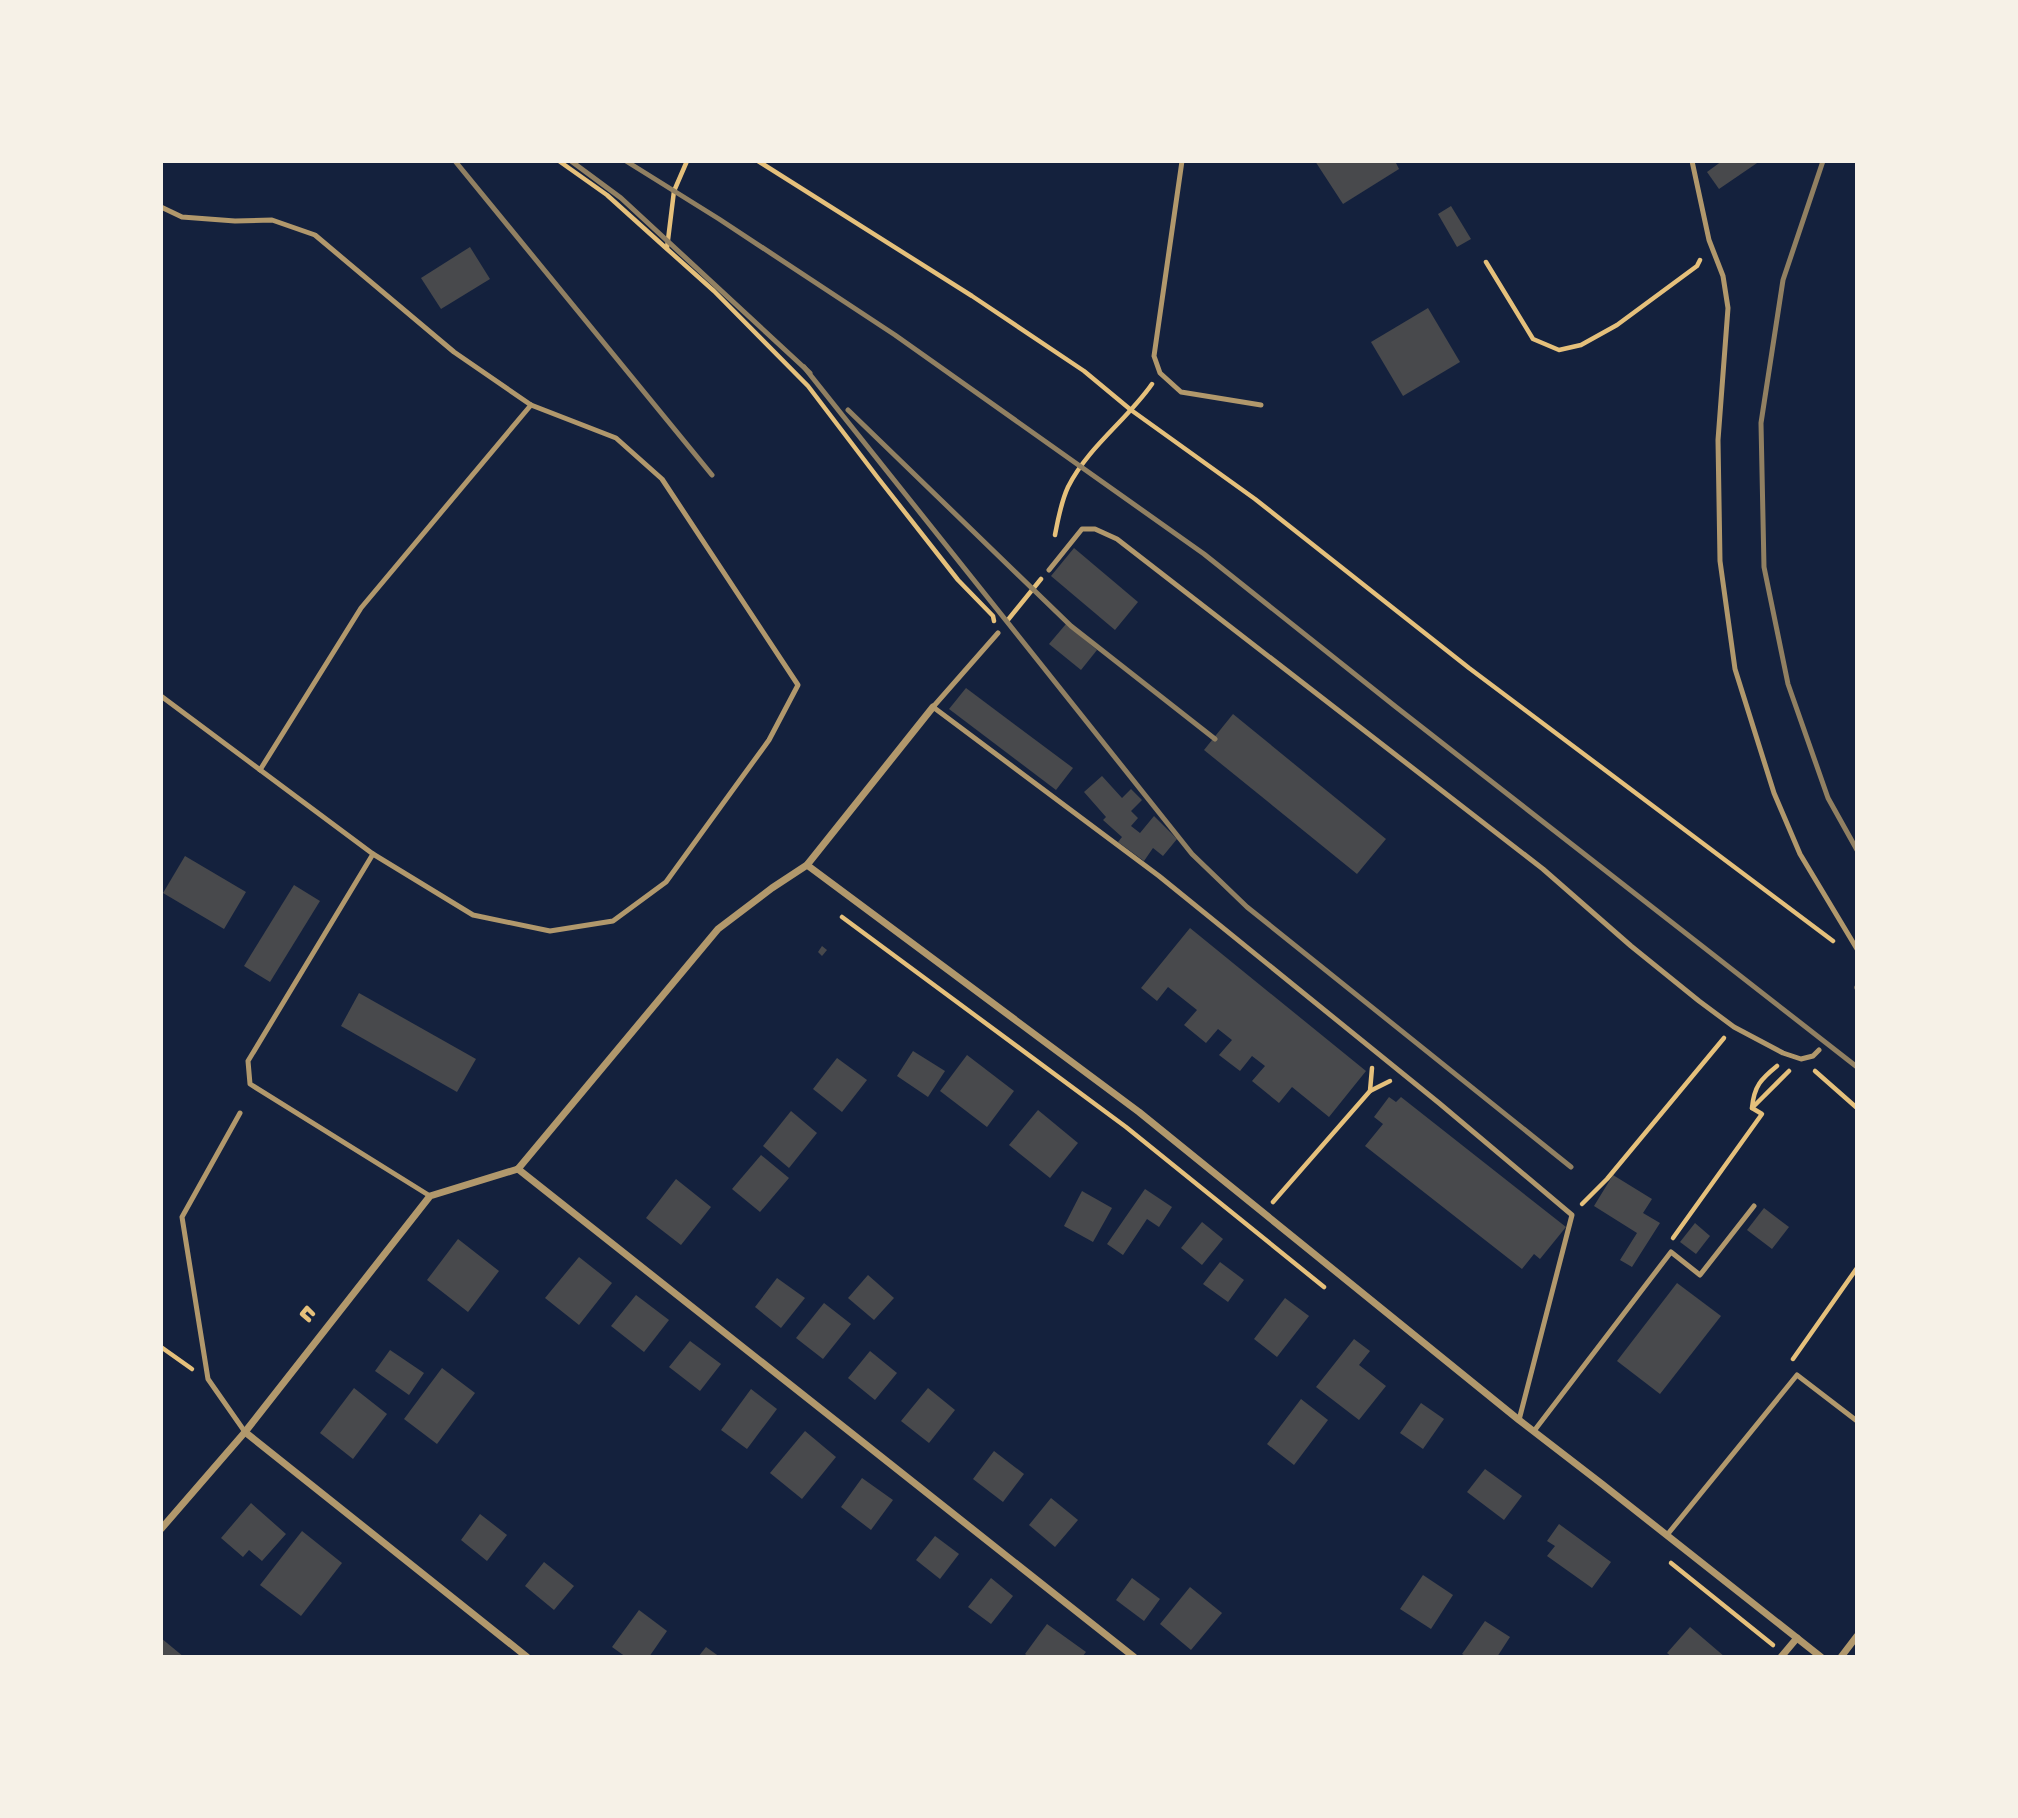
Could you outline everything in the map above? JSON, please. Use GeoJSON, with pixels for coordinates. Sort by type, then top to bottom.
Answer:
{"type":"FeatureCollection","features":[{"type":"Feature","properties":{"kind":"street"},"geometry":{"type":"LineString","coordinates":[[161,1529],[245,1432],[430,1196],[519,1169],[718,929],[807,865],[933,707]]}},
{"type":"Feature","properties":{"kind":"street"},"geometry":{"type":"LineString","coordinates":[[807,865],[1139,1112],[1519,1420],[1821,1657]]}},
{"type":"Feature","properties":{"kind":"street"},"geometry":{"type":"LineString","coordinates":[[519,1169],[1133,1657]]}},
{"type":"Feature","properties":{"kind":"street"},"geometry":{"type":"LineString","coordinates":[[245,1432],[527,1657]]}},
{"type":"Feature","properties":{"kind":"street"},"geometry":{"type":"LineString","coordinates":[[1841,1657],[1857,1636]]}},
{"type":"Feature","properties":{"kind":"street"},"geometry":{"type":"LineString","coordinates":[[1783,1655],[1797,1638]]}},
{"type":"Feature","properties":{"kind":"lane"},"geometry":{"type":"LineString","coordinates":[[1182,161],[1154,356],[1160,373],[1181,392],[1261,405]]}},
{"type":"Feature","properties":{"kind":"lane"},"geometry":{"type":"LineString","coordinates":[[1692,161],[1709,240],[1723,276],[1728,308],[1718,440],[1720,561],[1735,669],[1774,793],[1800,855],[1857,949]]}},
{"type":"Feature","properties":{"kind":"lane"},"geometry":{"type":"LineString","coordinates":[[161,207],[182,217],[235,221],[272,219],[315,235],[454,352],[531,405],[616,438],[662,479],[798,685],[769,740],[666,882],[613,921],[550,931],[473,915],[373,854],[161,696]]}},
{"type":"Feature","properties":{"kind":"lane"},"geometry":{"type":"LineString","coordinates":[[260,770],[360,608],[531,405]]}},
{"type":"Feature","properties":{"kind":"lane"},"geometry":{"type":"LineString","coordinates":[[1049,569],[1082,529],[1095,529],[1117,539],[1532,860],[1631,946],[1734,1027],[1783,1053],[1801,1059],[1813,1056],[1819,1050]]}},
{"type":"Feature","properties":{"kind":"lane"},"geometry":{"type":"LineString","coordinates":[[998,633],[933,707],[1159,876],[1572,1214],[1519,1420]]}},
{"type":"Feature","properties":{"kind":"lane"},"geometry":{"type":"LineString","coordinates":[[373,854],[248,1060],[250,1084],[430,1196]]}},
{"type":"Feature","properties":{"kind":"lane"},"geometry":{"type":"LineString","coordinates":[[240,1113],[182,1217],[208,1380],[245,1432]]}},
{"type":"Feature","properties":{"kind":"lane"},"geometry":{"type":"LineString","coordinates":[[1534,1431],[1671,1252],[1700,1275],[1754,1206]]}},
{"type":"Feature","properties":{"kind":"lane"},"geometry":{"type":"LineString","coordinates":[[1667,1535],[1797,1375],[1857,1421]]}},
{"type":"Feature","properties":{"kind":"path"},"geometry":{"type":"LineString","coordinates":[[559,161],[607,195],[667,248],[714,291],[808,386],[958,580],[993,616],[998,633]]}},
{"type":"Feature","properties":{"kind":"path"},"geometry":{"type":"LineString","coordinates":[[667,248],[674,191],[687,161]]}},
{"type":"Feature","properties":{"kind":"path"},"geometry":{"type":"LineString","coordinates":[[758,161],[1017,326],[1084,372],[1131,410],[1255,499],[1469,668],[1836,943]]}},
{"type":"Feature","properties":{"kind":"path"},"geometry":{"type":"LineString","coordinates":[[1486,261],[1534,339],[1559,350],[1580,345],[1617,325],[1697,266],[1709,240]]}},
{"type":"Feature","properties":{"kind":"path"},"geometry":{"type":"LineString","coordinates":[[998,633],[1049,569],[1060,510],[1069,487],[1100,442],[1131,410],[1160,373]]}},
{"type":"Feature","properties":{"kind":"path"},"geometry":{"type":"LineString","coordinates":[[842,917],[1126,1127],[1326,1289]]}},
{"type":"Feature","properties":{"kind":"path"},"geometry":{"type":"LineString","coordinates":[[1572,1214],[1607,1179],[1734,1027]]}},
{"type":"Feature","properties":{"kind":"path"},"geometry":{"type":"LineString","coordinates":[[1264,1213],[1370,1091],[1374,1051]]}},
{"type":"Feature","properties":{"kind":"path"},"geometry":{"type":"LineString","coordinates":[[1752,1108],[1753,1094],[1761,1079],[1782,1062],[1801,1059]]}},
{"type":"Feature","properties":{"kind":"path"},"geometry":{"type":"LineString","coordinates":[[1752,1108],[1801,1059]]}},
{"type":"Feature","properties":{"kind":"path"},"geometry":{"type":"LineString","coordinates":[[1801,1059],[1857,1108]]}},
{"type":"Feature","properties":{"kind":"path"},"geometry":{"type":"LineString","coordinates":[[1671,1252],[1671,1239],[1762,1114],[1752,1108]]}},
{"type":"Feature","properties":{"kind":"path"},"geometry":{"type":"LineString","coordinates":[[1797,1375],[1793,1360],[1857,1268]]}},
{"type":"Feature","properties":{"kind":"path"},"geometry":{"type":"LineString","coordinates":[[309,1320],[302,1314],[306,1308],[313,1314]]}},
{"type":"Feature","properties":{"kind":"path"},"geometry":{"type":"LineString","coordinates":[[161,1347],[208,1380]]}},
{"type":"Feature","properties":{"kind":"path"},"geometry":{"type":"LineString","coordinates":[[1664,1558],[1783,1655]]}},
{"type":"Feature","properties":{"kind":"building"},"geometry":{"type":"Polygon","coordinates":[[[1315,161],[1395,161],[1399,169],[1343,204],[1315,161]]]}},
{"type":"Feature","properties":{"kind":"building"},"geometry":{"type":"Polygon","coordinates":[[[1722,161],[1760,161],[1719,189],[1707,172],[1722,161]]]}},
{"type":"Feature","properties":{"kind":"building"},"geometry":{"type":"Polygon","coordinates":[[[1451,206],[1471,239],[1457,247],[1438,214],[1451,206]]]}},
{"type":"Feature","properties":{"kind":"building"},"geometry":{"type":"Polygon","coordinates":[[[470,247],[490,279],[441,309],[421,278],[470,247]]]}},
{"type":"Feature","properties":{"kind":"building"},"geometry":{"type":"Polygon","coordinates":[[[1428,308],[1460,362],[1403,396],[1371,342],[1428,308]]]}},
{"type":"Feature","properties":{"kind":"building"},"geometry":{"type":"Polygon","coordinates":[[[1074,548],[1138,602],[1115,630],[1051,576],[1074,548]]]}},
{"type":"Feature","properties":{"kind":"building"},"geometry":{"type":"Polygon","coordinates":[[[1066,624],[1097,650],[1081,670],[1049,644],[1066,624]]]}},
{"type":"Feature","properties":{"kind":"building"},"geometry":{"type":"Polygon","coordinates":[[[966,688],[1073,768],[1056,790],[949,709],[966,688]]]}},
{"type":"Feature","properties":{"kind":"building"},"geometry":{"type":"Polygon","coordinates":[[[1233,714],[1386,839],[1357,874],[1204,750],[1233,714]]]}},
{"type":"Feature","properties":{"kind":"building"},"geometry":{"type":"Polygon","coordinates":[[[1102,776],[1122,798],[1131,789],[1142,800],[1131,811],[1138,818],[1131,826],[1140,833],[1154,816],[1177,839],[1163,856],[1153,848],[1144,861],[1118,842],[1122,837],[1103,820],[1106,817],[1084,792],[1102,776]]]}},
{"type":"Feature","properties":{"kind":"building"},"geometry":{"type":"Polygon","coordinates":[[[185,856],[246,892],[224,929],[163,893],[185,856]]]}},
{"type":"Feature","properties":{"kind":"building"},"geometry":{"type":"Polygon","coordinates":[[[294,885],[320,901],[270,982],[244,966],[294,885]]]}},
{"type":"Feature","properties":{"kind":"building"},"geometry":{"type":"Polygon","coordinates":[[[1190,928],[1366,1071],[1329,1117],[1292,1087],[1279,1103],[1252,1081],[1265,1066],[1252,1056],[1240,1071],[1219,1055],[1232,1040],[1218,1029],[1206,1043],[1184,1025],[1197,1010],[1168,987],[1157,1001],[1141,988],[1190,928]]]}},
{"type":"Feature","properties":{"kind":"building"},"geometry":{"type":"Polygon","coordinates":[[[822,946],[827,950],[822,956],[818,952],[822,946]]]}},
{"type":"Feature","properties":{"kind":"building"},"geometry":{"type":"Polygon","coordinates":[[[359,993],[476,1059],[457,1092],[341,1026],[359,993]]]}},
{"type":"Feature","properties":{"kind":"building"},"geometry":{"type":"Polygon","coordinates":[[[913,1051],[945,1071],[928,1097],[897,1076],[913,1051]]]}},
{"type":"Feature","properties":{"kind":"building"},"geometry":{"type":"Polygon","coordinates":[[[967,1055],[1014,1091],[987,1127],[940,1091],[967,1055]]]}},
{"type":"Feature","properties":{"kind":"building"},"geometry":{"type":"Polygon","coordinates":[[[837,1058],[867,1080],[842,1112],[813,1089],[837,1058]]]}},
{"type":"Feature","properties":{"kind":"building"},"geometry":{"type":"Polygon","coordinates":[[[1389,1097],[1396,1102],[1401,1097],[1566,1227],[1540,1259],[1534,1254],[1522,1269],[1365,1146],[1383,1124],[1374,1117],[1389,1097]]]}},
{"type":"Feature","properties":{"kind":"building"},"geometry":{"type":"Polygon","coordinates":[[[1038,1110],[1078,1143],[1050,1178],[1009,1145],[1038,1110]]]}},
{"type":"Feature","properties":{"kind":"building"},"geometry":{"type":"Polygon","coordinates":[[[791,1111],[817,1133],[789,1168],[763,1146],[791,1111]]]}},
{"type":"Feature","properties":{"kind":"building"},"geometry":{"type":"Polygon","coordinates":[[[761,1155],[789,1178],[760,1212],[732,1189],[761,1155]]]}},
{"type":"Feature","properties":{"kind":"building"},"geometry":{"type":"Polygon","coordinates":[[[1613,1175],[1652,1199],[1643,1213],[1660,1223],[1632,1267],[1620,1260],[1637,1233],[1594,1206],[1613,1175]]]}},
{"type":"Feature","properties":{"kind":"building"},"geometry":{"type":"Polygon","coordinates":[[[676,1179],[711,1207],[681,1245],[646,1218],[676,1179]]]}},
{"type":"Feature","properties":{"kind":"building"},"geometry":{"type":"Polygon","coordinates":[[[1145,1189],[1172,1207],[1159,1227],[1147,1219],[1123,1255],[1107,1244],[1145,1189]]]}},
{"type":"Feature","properties":{"kind":"building"},"geometry":{"type":"Polygon","coordinates":[[[1082,1191],[1112,1208],[1093,1242],[1064,1226],[1082,1191]]]}},
{"type":"Feature","properties":{"kind":"building"},"geometry":{"type":"Polygon","coordinates":[[[1764,1208],[1789,1227],[1772,1249],[1747,1230],[1764,1208]]]}},
{"type":"Feature","properties":{"kind":"building"},"geometry":{"type":"Polygon","coordinates":[[[1202,1222],[1223,1239],[1202,1265],[1181,1248],[1202,1222]]]}},
{"type":"Feature","properties":{"kind":"building"},"geometry":{"type":"Polygon","coordinates":[[[1695,1223],[1710,1236],[1696,1254],[1680,1242],[1695,1223]]]}},
{"type":"Feature","properties":{"kind":"building"},"geometry":{"type":"Polygon","coordinates":[[[458,1239],[499,1271],[468,1312],[427,1280],[458,1239]]]}},
{"type":"Feature","properties":{"kind":"building"},"geometry":{"type":"Polygon","coordinates":[[[579,1257],[612,1283],[579,1325],[545,1298],[579,1257]]]}},
{"type":"Feature","properties":{"kind":"building"},"geometry":{"type":"Polygon","coordinates":[[[1220,1262],[1244,1280],[1228,1302],[1203,1284],[1220,1262]]]}},
{"type":"Feature","properties":{"kind":"building"},"geometry":{"type":"Polygon","coordinates":[[[868,1275],[894,1298],[874,1320],[848,1298],[868,1275]]]}},
{"type":"Feature","properties":{"kind":"building"},"geometry":{"type":"Polygon","coordinates":[[[777,1278],[805,1298],[781,1328],[755,1307],[777,1278]]]}},
{"type":"Feature","properties":{"kind":"building"},"geometry":{"type":"Polygon","coordinates":[[[1677,1283],[1721,1316],[1660,1394],[1617,1361],[1677,1283]]]}},
{"type":"Feature","properties":{"kind":"building"},"geometry":{"type":"Polygon","coordinates":[[[636,1295],[669,1320],[644,1352],[611,1326],[636,1295]]]}},
{"type":"Feature","properties":{"kind":"building"},"geometry":{"type":"Polygon","coordinates":[[[1285,1298],[1309,1316],[1277,1357],[1254,1339],[1285,1298]]]}},
{"type":"Feature","properties":{"kind":"building"},"geometry":{"type":"Polygon","coordinates":[[[824,1303],[851,1324],[823,1359],[796,1338],[824,1303]]]}},
{"type":"Feature","properties":{"kind":"building"},"geometry":{"type":"Polygon","coordinates":[[[1354,1339],[1370,1351],[1359,1365],[1386,1386],[1359,1420],[1316,1387],[1354,1339]]]}},
{"type":"Feature","properties":{"kind":"building"},"geometry":{"type":"Polygon","coordinates":[[[690,1341],[721,1364],[700,1391],[669,1367],[690,1341]]]}},
{"type":"Feature","properties":{"kind":"building"},"geometry":{"type":"Polygon","coordinates":[[[390,1350],[424,1373],[409,1395],[375,1371],[390,1350]]]}},
{"type":"Feature","properties":{"kind":"building"},"geometry":{"type":"Polygon","coordinates":[[[870,1351],[897,1373],[875,1400],[848,1378],[870,1351]]]}},
{"type":"Feature","properties":{"kind":"building"},"geometry":{"type":"Polygon","coordinates":[[[442,1368],[475,1393],[437,1444],[404,1419],[442,1368]]]}},
{"type":"Feature","properties":{"kind":"building"},"geometry":{"type":"Polygon","coordinates":[[[354,1388],[387,1414],[353,1459],[320,1433],[354,1388]]]}},
{"type":"Feature","properties":{"kind":"building"},"geometry":{"type":"Polygon","coordinates":[[[928,1388],[955,1410],[929,1443],[901,1421],[928,1388]]]}},
{"type":"Feature","properties":{"kind":"building"},"geometry":{"type":"Polygon","coordinates":[[[751,1389],[777,1409],[747,1449],[721,1430],[751,1389]]]}},
{"type":"Feature","properties":{"kind":"building"},"geometry":{"type":"Polygon","coordinates":[[[1301,1399],[1328,1420],[1294,1465],[1267,1444],[1301,1399]]]}},
{"type":"Feature","properties":{"kind":"building"},"geometry":{"type":"Polygon","coordinates":[[[1421,1403],[1444,1419],[1423,1449],[1400,1433],[1421,1403]]]}},
{"type":"Feature","properties":{"kind":"building"},"geometry":{"type":"Polygon","coordinates":[[[805,1431],[836,1457],[802,1499],[770,1473],[805,1431]]]}},
{"type":"Feature","properties":{"kind":"building"},"geometry":{"type":"Polygon","coordinates":[[[994,1451],[1024,1474],[1003,1502],[973,1479],[994,1451]]]}},
{"type":"Feature","properties":{"kind":"building"},"geometry":{"type":"Polygon","coordinates":[[[1485,1469],[1522,1496],[1504,1520],[1467,1492],[1485,1469]]]}},
{"type":"Feature","properties":{"kind":"building"},"geometry":{"type":"Polygon","coordinates":[[[862,1478],[893,1500],[871,1530],[841,1507],[862,1478]]]}},
{"type":"Feature","properties":{"kind":"building"},"geometry":{"type":"Polygon","coordinates":[[[1051,1498],[1078,1520],[1055,1547],[1029,1525],[1051,1498]]]}},
{"type":"Feature","properties":{"kind":"building"},"geometry":{"type":"Polygon","coordinates":[[[251,1503],[286,1534],[262,1561],[249,1550],[243,1557],[221,1538],[251,1503]]]}},
{"type":"Feature","properties":{"kind":"building"},"geometry":{"type":"Polygon","coordinates":[[[480,1514],[507,1535],[487,1561],[461,1540],[480,1514]]]}},
{"type":"Feature","properties":{"kind":"building"},"geometry":{"type":"Polygon","coordinates":[[[1559,1524],[1611,1562],[1592,1588],[1547,1556],[1555,1546],[1547,1541],[1559,1524]]]}},
{"type":"Feature","properties":{"kind":"building"},"geometry":{"type":"Polygon","coordinates":[[[302,1531],[342,1563],[301,1616],[260,1585],[302,1531]]]}},
{"type":"Feature","properties":{"kind":"building"},"geometry":{"type":"Polygon","coordinates":[[[935,1536],[959,1554],[940,1579],[916,1560],[935,1536]]]}},
{"type":"Feature","properties":{"kind":"building"},"geometry":{"type":"Polygon","coordinates":[[[544,1562],[574,1586],[554,1610],[525,1586],[544,1562]]]}},
{"type":"Feature","properties":{"kind":"building"},"geometry":{"type":"Polygon","coordinates":[[[1423,1575],[1453,1595],[1431,1629],[1400,1609],[1423,1575]]]}},
{"type":"Feature","properties":{"kind":"building"},"geometry":{"type":"Polygon","coordinates":[[[991,1578],[1013,1596],[991,1624],[968,1607],[991,1578]]]}},
{"type":"Feature","properties":{"kind":"building"},"geometry":{"type":"Polygon","coordinates":[[[1132,1578],[1160,1599],[1144,1621],[1116,1600],[1132,1578]]]}},
{"type":"Feature","properties":{"kind":"building"},"geometry":{"type":"Polygon","coordinates":[[[1190,1587],[1222,1613],[1191,1650],[1160,1624],[1190,1587]]]}},
{"type":"Feature","properties":{"kind":"building"},"geometry":{"type":"Polygon","coordinates":[[[639,1610],[667,1631],[649,1657],[626,1657],[612,1647],[639,1610]]]}},
{"type":"Feature","properties":{"kind":"building"},"geometry":{"type":"Polygon","coordinates":[[[1485,1621],[1510,1637],[1497,1657],[1467,1657],[1462,1654],[1485,1621]]]}},
{"type":"Feature","properties":{"kind":"building"},"geometry":{"type":"Polygon","coordinates":[[[1047,1624],[1086,1652],[1082,1657],[1029,1657],[1025,1654],[1047,1624]]]}},
{"type":"Feature","properties":{"kind":"building"},"geometry":{"type":"Polygon","coordinates":[[[1690,1627],[1725,1657],[1672,1657],[1667,1653],[1690,1627]]]}},
{"type":"Feature","properties":{"kind":"building"},"geometry":{"type":"Polygon","coordinates":[[[161,1638],[184,1657],[161,1657],[161,1638]]]}},
{"type":"Feature","properties":{"kind":"building"},"geometry":{"type":"Polygon","coordinates":[[[706,1647],[720,1657],[698,1657],[706,1647]]]}},
{"type":"Feature","properties":{"kind":"railway"},"geometry":{"type":"LineString","coordinates":[[455,161],[712,475]]}},
{"type":"Feature","properties":{"kind":"railway"},"geometry":{"type":"LineString","coordinates":[[571,161],[621,198],[810,373]]}},
{"type":"Feature","properties":{"kind":"railway"},"geometry":{"type":"LineString","coordinates":[[626,161],[895,335],[1204,554],[1857,1067]]}},
{"type":"Feature","properties":{"kind":"railway"},"geometry":{"type":"LineString","coordinates":[[1823,161],[1783,280],[1761,423],[1764,567],[1788,684],[1828,798],[1857,850]]}},
{"type":"Feature","properties":{"kind":"railway"},"geometry":{"type":"LineString","coordinates":[[804,367],[1192,854],[1247,907],[1571,1167]]}},
{"type":"Feature","properties":{"kind":"railway"},"geometry":{"type":"LineString","coordinates":[[848,410],[1071,626],[1215,739]]}}]}
